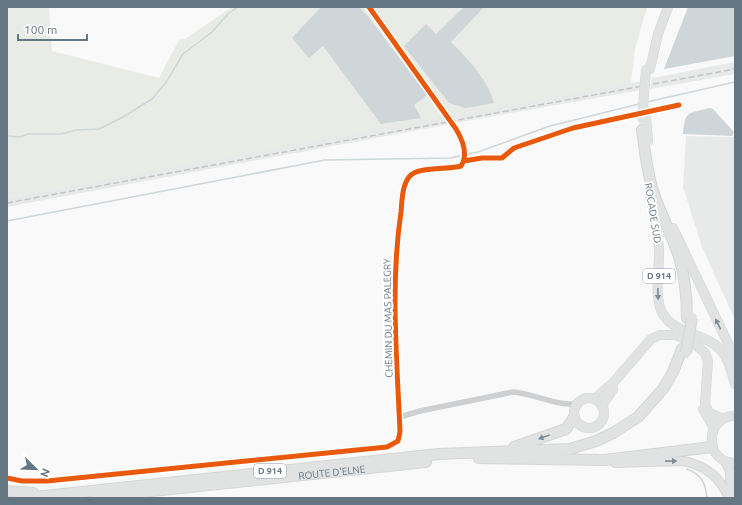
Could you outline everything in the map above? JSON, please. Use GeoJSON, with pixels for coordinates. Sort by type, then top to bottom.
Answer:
{"type":"FeatureCollection","features":[{"type":"Feature","properties":{"kind":"highway","name":"D 914"},"geometry":{"type":"LineString","coordinates":[[642,130],[650,181],[679,256],[687,294],[690,318]]}},
{"type":"Feature","properties":{"kind":"highway","name":"D 914"},"geometry":{"type":"LineString","coordinates":[[528,459],[570,455],[590,449],[617,437],[632,428],[655,407],[667,392],[677,375],[684,351],[690,318],[692,294],[688,274],[676,236]]}},
{"type":"Feature","properties":{"kind":"highway","name":"D 914"},"geometry":{"type":"LineString","coordinates":[[440,454],[513,450],[553,451],[570,449],[596,441],[626,425],[650,405],[663,389],[684,351]]}},
{"type":"Feature","properties":{"kind":"highway"},"geometry":{"type":"LineString","coordinates":[[440,454],[451,451],[516,447],[566,429],[575,410]]}},
{"type":"Feature","properties":{"kind":"highway"},"geometry":{"type":"LineString","coordinates":[[528,459],[605,460],[712,447]]}},
{"type":"Feature","properties":{"kind":"highway","name":"ROUTE D'ELNE"},"geometry":{"type":"LineString","coordinates":[[24,498],[440,454]]}},
{"type":"Feature","properties":{"kind":"highway","name":"ROUTE D'ELNE"},"geometry":{"type":"LineString","coordinates":[[88,498],[435,461],[467,459],[528,459]]}},
{"type":"Feature","properties":{"kind":"highway"},"geometry":{"type":"LineString","coordinates":[[121,498],[216,484]]}},
{"type":"Feature","properties":{"kind":"highway"},"geometry":{"type":"LineString","coordinates":[[7,491],[34,493],[101,490]]}},
{"type":"Feature","properties":{"kind":"main road","name":"ROCADE SUD"},"geometry":{"type":"LineString","coordinates":[[664,7],[655,34],[648,69],[642,130],[644,160],[658,247],[659,304],[667,320],[674,326],[716,345],[729,364],[735,384]]}},
{"type":"Feature","properties":{"kind":"main road","name":"ROCADE SUD"},"geometry":{"type":"LineString","coordinates":[[648,69],[658,34],[668,7]]}},
{"type":"Feature","properties":{"kind":"main road","name":"ROCADE SUD"},"geometry":{"type":"LineString","coordinates":[[644,118],[649,156],[656,185],[676,236],[735,358]]}},
{"type":"Feature","properties":{"kind":"main road"},"geometry":{"type":"LineString","coordinates":[[594,399],[602,406],[604,416],[594,427],[587,428],[580,425],[575,410],[582,399],[594,399],[613,383],[651,339],[660,335],[676,335],[694,343],[705,353],[708,361],[705,403],[708,412],[731,416]]}},
{"type":"Feature","properties":{"kind":"main road"},"geometry":{"type":"LineString","coordinates":[[602,406],[616,384],[652,344],[657,341],[671,339],[686,344],[700,355],[703,370],[701,402],[703,410],[714,428]]}},
{"type":"Feature","properties":{"kind":"main road"},"geometry":{"type":"LineString","coordinates":[[731,416],[714,428],[711,437],[712,447],[718,456],[725,461],[735,463]]}},
{"type":"Feature","properties":{"kind":"main road"},"geometry":{"type":"LineString","coordinates":[[605,460],[616,463],[684,461],[692,463],[710,471],[718,478],[730,498]]}},
{"type":"Feature","properties":{"kind":"main road"},"geometry":{"type":"LineString","coordinates":[[725,461],[730,471],[730,498]]}},
{"type":"Feature","properties":{"kind":"street"},"geometry":{"type":"LineString","coordinates":[[368,7],[463,140],[464,160],[502,158],[514,148],[573,128],[679,105]]}},
{"type":"Feature","properties":{"kind":"street","name":"CHEMIN DU MAS PALEGRY"},"geometry":{"type":"LineString","coordinates":[[400,417],[395,322],[395,259],[404,188],[409,177],[416,171],[454,168],[461,166],[464,160]]}},
{"type":"Feature","properties":{"kind":"street"},"geometry":{"type":"LineString","coordinates":[[7,478],[22,481],[47,481],[387,447],[398,441],[400,432],[400,417],[420,410],[513,392],[525,393],[562,403],[572,404],[575,410]]}},
{"type":"Feature","properties":{"kind":"shaded area"},"geometry":{"type":"Polygon","coordinates":[[[7,7],[49,7],[52,51],[159,78],[179,40],[185,39],[232,7],[647,7],[635,49],[631,83],[7,198],[7,7]]]}},
{"type":"Feature","properties":{"kind":"shaded area"},"geometry":{"type":"Polygon","coordinates":[[[321,7],[359,7],[367,15],[427,95],[414,105],[421,118],[381,124],[323,46],[309,58],[292,38],[321,7]]]}},
{"type":"Feature","properties":{"kind":"shaded area"},"geometry":{"type":"Polygon","coordinates":[[[464,7],[484,7],[451,42],[482,78],[494,103],[466,108],[449,103],[404,46],[426,24],[436,34],[464,7]]]}},
{"type":"Feature","properties":{"kind":"shaded area"},"geometry":{"type":"Polygon","coordinates":[[[688,7],[735,7],[735,56],[664,69],[688,7]]]}},
{"type":"Feature","properties":{"kind":"shaded area"},"geometry":{"type":"Polygon","coordinates":[[[735,62],[735,74],[650,89],[652,78],[735,62]]]}},
{"type":"Feature","properties":{"kind":"shaded area"},"geometry":{"type":"Polygon","coordinates":[[[642,81],[641,90],[455,123],[450,115],[642,81]]]}},
{"type":"Feature","properties":{"kind":"shaded area"},"geometry":{"type":"Polygon","coordinates":[[[709,108],[713,109],[734,132],[732,136],[683,134],[685,121],[689,114],[709,108]]]}},
{"type":"Feature","properties":{"kind":"shaded area"},"geometry":{"type":"Polygon","coordinates":[[[444,116],[450,124],[7,207],[7,198],[444,116]]]}},
{"type":"Feature","properties":{"kind":"shaded area"},"geometry":{"type":"Polygon","coordinates":[[[686,136],[735,137],[735,320],[702,247],[683,187],[686,136]]]}},
{"type":"Feature","properties":{"kind":"waterway"},"geometry":{"type":"LineString","coordinates":[[7,136],[20,137],[28,134],[61,134],[76,130],[99,129],[123,117],[152,99],[167,81],[183,54],[212,32],[229,13],[238,7]]}},
{"type":"Feature","properties":{"kind":"waterway"},"geometry":{"type":"LineString","coordinates":[[647,102],[735,82]]}},
{"type":"Feature","properties":{"kind":"waterway"},"geometry":{"type":"LineString","coordinates":[[467,154],[478,152],[550,126],[639,104]]}},
{"type":"Feature","properties":{"kind":"waterway"},"geometry":{"type":"LineString","coordinates":[[7,221],[325,160],[451,158],[463,155]]}},
{"type":"Feature","properties":{"kind":"waterway"},"geometry":{"type":"LineString","coordinates":[[687,469],[692,471],[702,480],[707,498]]}},
{"type":"Feature","properties":{"kind":"railway"},"geometry":{"type":"LineString","coordinates":[[7,203],[735,69]]}},
{"type":"Feature","properties":{"kind":"cycle path"},"geometry":{"type":"LineString","coordinates":[[7,478],[22,481],[47,481],[387,447],[398,441],[400,432],[395,294],[398,239],[404,189],[409,177],[419,171],[461,166],[465,152],[456,129],[369,7]]}},
{"type":"Feature","properties":{"kind":"cycle path"},"geometry":{"type":"LineString","coordinates":[[464,161],[482,158],[502,158],[514,148],[573,128],[679,105]]}}]}
